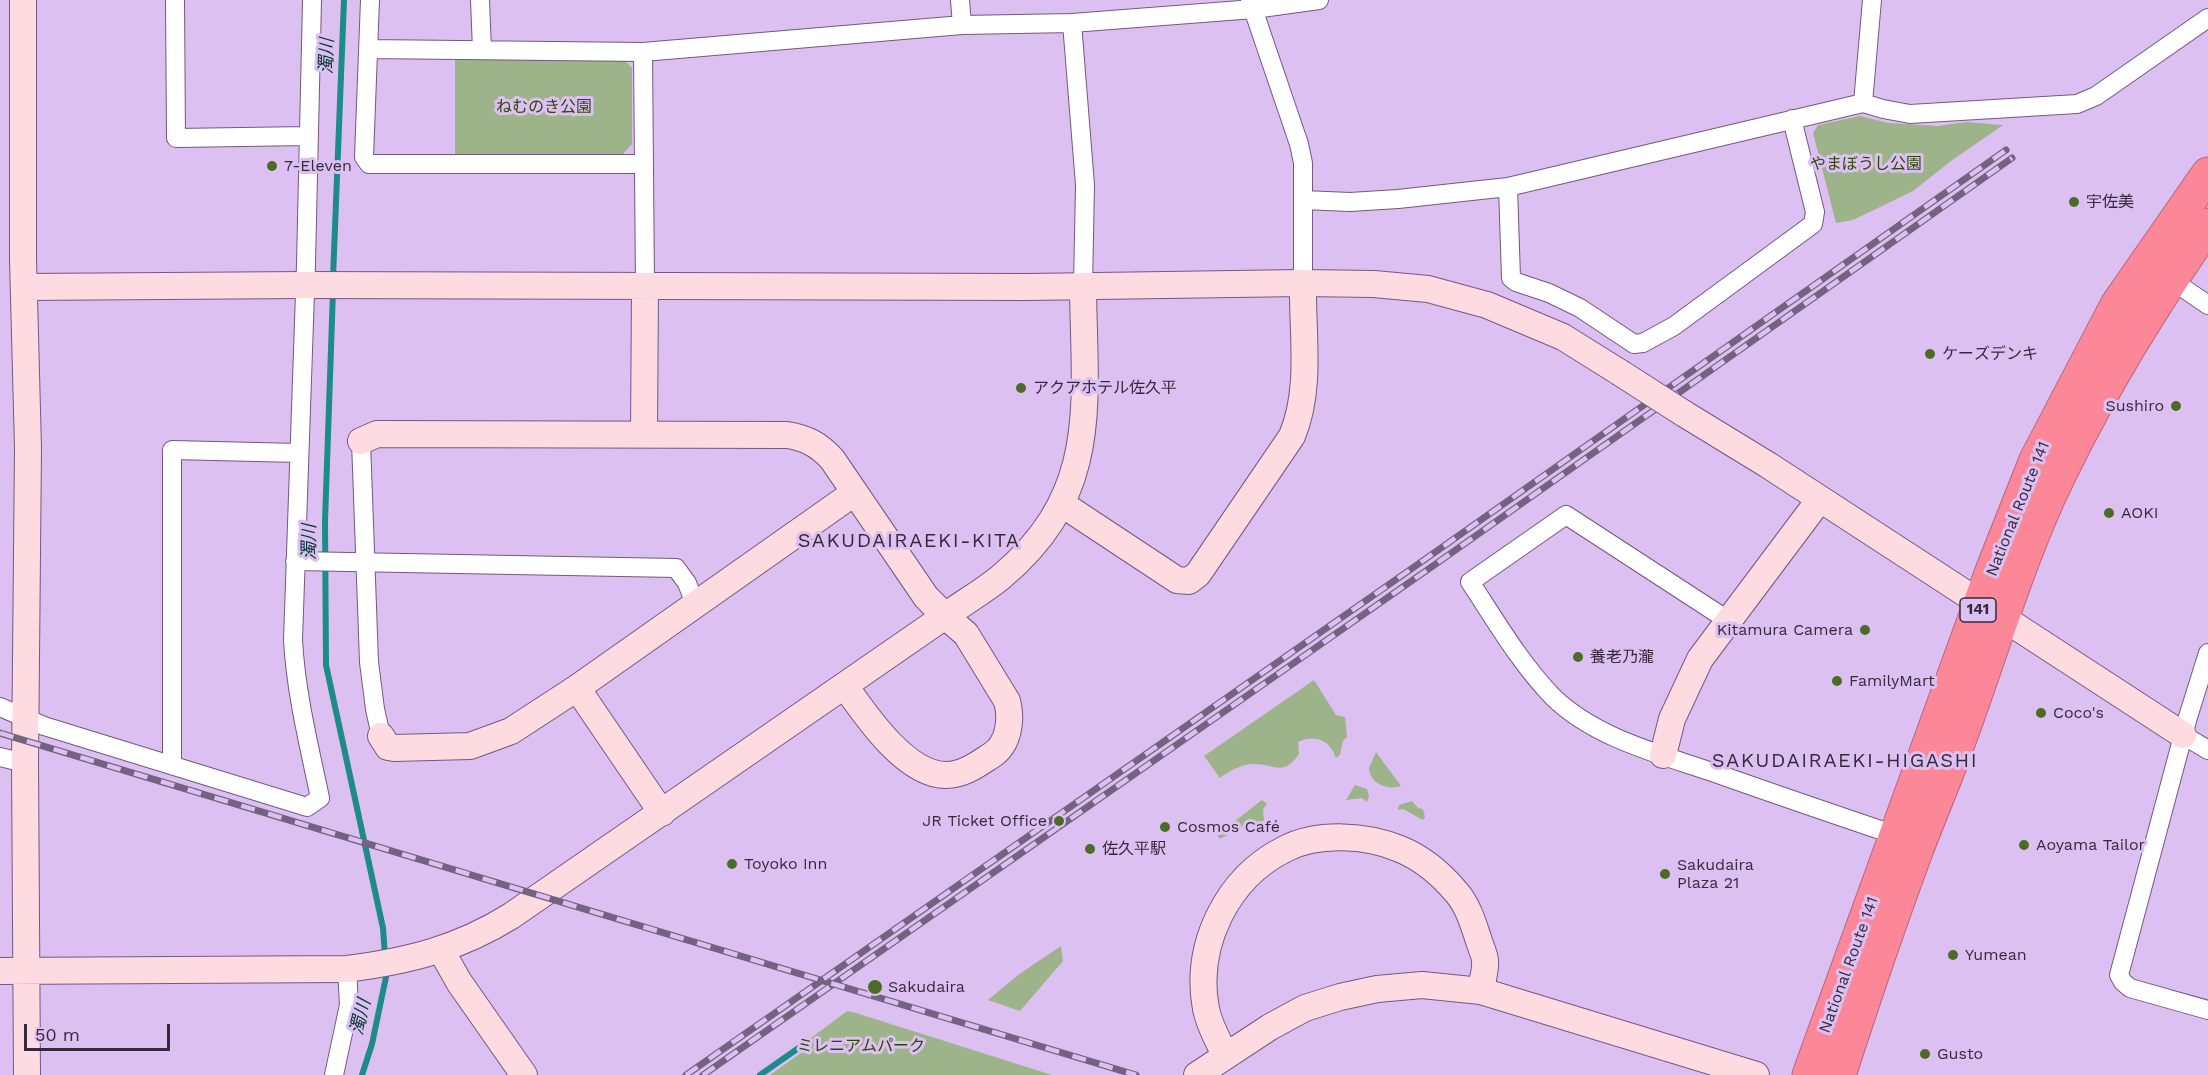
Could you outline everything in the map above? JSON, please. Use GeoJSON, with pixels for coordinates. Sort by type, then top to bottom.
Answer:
{"type":"FeatureCollection","features":[{"type":"Feature","properties":{"kind":"highway","name":"National Route 141"},"geometry":{"type":"LineString","coordinates":[[1839,1075],[1916,853],[1956,752],[1991,611],[2036,460],[2116,305],[2208,174]]}},
{"type":"Feature","properties":{"kind":"highway","name":"National Route 141"},"geometry":{"type":"LineString","coordinates":[[1809,1075],[1895,835],[1991,611],[2013,585],[2048,499],[2121,358],[2170,279],[2208,225]]}},
{"type":"Feature","properties":{"kind":"street"},"geometry":{"type":"LineString","coordinates":[[23,0],[24,287],[28,447],[25,718],[27,1075]]}},
{"type":"Feature","properties":{"kind":"street"},"geometry":{"type":"LineString","coordinates":[[175,0],[176,138],[308,136]]}},
{"type":"Feature","properties":{"kind":"street"},"geometry":{"type":"LineString","coordinates":[[0,707],[44,726],[307,807],[320,798],[294,671],[293,640],[300,561],[299,453],[310,285],[308,136],[312,0]]}},
{"type":"Feature","properties":{"kind":"street"},"geometry":{"type":"LineString","coordinates":[[370,0],[364,157],[369,164],[643,164]]}},
{"type":"Feature","properties":{"kind":"street"},"geometry":{"type":"LineString","coordinates":[[480,0],[482,50]]}},
{"type":"Feature","properties":{"kind":"street"},"geometry":{"type":"LineString","coordinates":[[960,0],[962,25]]}},
{"type":"Feature","properties":{"kind":"street"},"geometry":{"type":"LineString","coordinates":[[368,49],[644,52],[962,25],[1072,23],[1252,4],[1319,0]]}},
{"type":"Feature","properties":{"kind":"street"},"geometry":{"type":"LineString","coordinates":[[1863,103],[1872,0]]}},
{"type":"Feature","properties":{"kind":"street"},"geometry":{"type":"LineString","coordinates":[[1062,504],[1177,580],[1189,581],[1198,574],[1292,436],[1298,421],[1304,389],[1303,163],[1299,144],[1252,4]]}},
{"type":"Feature","properties":{"kind":"street"},"geometry":{"type":"LineString","coordinates":[[1303,200],[1350,202],[1398,199],[1508,187],[1863,103],[1910,114],[2077,104],[2096,96],[2208,18]]}},
{"type":"Feature","properties":{"kind":"street"},"geometry":{"type":"LineString","coordinates":[[0,971],[355,968],[400,962],[441,950],[511,916],[1001,577],[1044,532],[1062,504],[1078,463],[1084,418],[1085,185],[1072,23]]}},
{"type":"Feature","properties":{"kind":"street"},"geometry":{"type":"LineString","coordinates":[[644,52],[644,434]]}},
{"type":"Feature","properties":{"kind":"street"},"geometry":{"type":"LineString","coordinates":[[1508,187],[1511,278],[1580,308],[1634,344],[1643,343],[1674,326],[1814,224],[1815,213],[1792,119]]}},
{"type":"Feature","properties":{"kind":"street"},"geometry":{"type":"LineString","coordinates":[[2170,279],[2208,305]]}},
{"type":"Feature","properties":{"kind":"street"},"geometry":{"type":"LineString","coordinates":[[24,287],[1083,286],[1304,283],[1374,284],[1428,289],[1478,302],[1563,337],[1820,499],[2208,750]]}},
{"type":"Feature","properties":{"kind":"street"},"geometry":{"type":"LineString","coordinates":[[845,686],[893,747],[918,767],[945,775],[958,774],[997,752],[1005,740],[1010,711],[1007,701],[966,634],[926,597],[832,459],[824,450],[806,438],[787,435],[377,434],[361,441],[369,662],[381,736],[388,747],[394,748],[470,746],[511,731],[577,688],[854,493]]}},
{"type":"Feature","properties":{"kind":"street"},"geometry":{"type":"LineString","coordinates":[[172,765],[172,450],[299,453]]}},
{"type":"Feature","properties":{"kind":"street"},"geometry":{"type":"LineString","coordinates":[[1663,755],[1672,719],[1700,659],[1820,499]]}},
{"type":"Feature","properties":{"kind":"street"},"geometry":{"type":"LineString","coordinates":[[1729,621],[1566,515],[1470,582],[1525,664],[1554,698],[1584,721],[1618,738],[1663,755],[1895,835]]}},
{"type":"Feature","properties":{"kind":"street"},"geometry":{"type":"LineString","coordinates":[[300,561],[676,568],[687,583],[695,604]]}},
{"type":"Feature","properties":{"kind":"street"},"geometry":{"type":"LineString","coordinates":[[2208,653],[2183,735],[2119,975],[2122,982],[2130,988],[2208,1010]]}},
{"type":"Feature","properties":{"kind":"street"},"geometry":{"type":"LineString","coordinates":[[577,688],[662,813]]}},
{"type":"Feature","properties":{"kind":"street"},"geometry":{"type":"LineString","coordinates":[[0,758],[25,763]]}},
{"type":"Feature","properties":{"kind":"street"},"geometry":{"type":"LineString","coordinates":[[1225,1055],[1206,1012],[1203,993],[1205,957],[1213,931],[1232,893],[1245,879],[1285,849],[1302,843],[1321,839],[1360,839],[1400,849],[1433,869],[1458,894],[1473,920],[1485,960],[1481,991]]}},
{"type":"Feature","properties":{"kind":"street"},"geometry":{"type":"LineString","coordinates":[[441,950],[459,982],[524,1075]]}},
{"type":"Feature","properties":{"kind":"street"},"geometry":{"type":"LineString","coordinates":[[334,1075],[355,968]]}},
{"type":"Feature","properties":{"kind":"street"},"geometry":{"type":"LineString","coordinates":[[1197,1075],[1270,1027],[1305,1008],[1377,988],[1422,985],[1481,991],[1756,1075]]}},
{"type":"Feature","properties":{"kind":"green space","name":"ねむのき公園"},"geometry":{"type":"Polygon","coordinates":[[[455,59],[624,59],[632,68],[632,144],[622,155],[455,155],[455,59]]]}},
{"type":"Feature","properties":{"kind":"green space","name":"やまぼうし公園"},"geometry":{"type":"Polygon","coordinates":[[[1860,116],[1889,123],[1938,126],[1966,122],[2003,125],[1913,191],[1853,220],[1836,223],[1813,133],[1818,125],[1860,116]]]}},
{"type":"Feature","properties":{"kind":"green space"},"geometry":{"type":"Polygon","coordinates":[[[1314,680],[1336,715],[1345,717],[1347,737],[1343,741],[1340,755],[1336,758],[1330,747],[1321,740],[1304,740],[1298,742],[1299,754],[1289,765],[1279,768],[1256,764],[1246,765],[1220,778],[1204,756],[1314,680]]]}},
{"type":"Feature","properties":{"kind":"green space"},"geometry":{"type":"Polygon","coordinates":[[[1376,752],[1401,786],[1385,786],[1372,778],[1369,768],[1376,752]]]}},
{"type":"Feature","properties":{"kind":"green space"},"geometry":{"type":"Polygon","coordinates":[[[1355,785],[1367,789],[1369,796],[1367,802],[1362,798],[1346,800],[1355,785]]]}},
{"type":"Feature","properties":{"kind":"green space"},"geometry":{"type":"Polygon","coordinates":[[[1262,800],[1267,804],[1263,809],[1264,820],[1257,825],[1245,825],[1220,839],[1217,835],[1262,800]]]}},
{"type":"Feature","properties":{"kind":"green space"},"geometry":{"type":"Polygon","coordinates":[[[1412,801],[1418,808],[1423,809],[1425,817],[1423,820],[1403,809],[1398,810],[1399,805],[1412,801]]]}},
{"type":"Feature","properties":{"kind":"green space"},"geometry":{"type":"Polygon","coordinates":[[[1061,946],[1063,961],[1020,1011],[988,1000],[1018,975],[1061,946]]]}},
{"type":"Feature","properties":{"kind":"green space","name":"ミレニアムパーク"},"geometry":{"type":"Polygon","coordinates":[[[847,1011],[1052,1075],[770,1075],[811,1046],[807,1041],[847,1011]]]}},
{"type":"Feature","properties":{"kind":"waterway","name":"濁川"},"geometry":{"type":"LineString","coordinates":[[333,278],[344,0]]}},
{"type":"Feature","properties":{"kind":"waterway","name":"濁川"},"geometry":{"type":"LineString","coordinates":[[333,291],[325,521],[326,665],[383,928],[385,956]]}},
{"type":"Feature","properties":{"kind":"waterway","name":"濁川"},"geometry":{"type":"LineString","coordinates":[[362,1075],[372,1044],[386,977],[385,969]]}},
{"type":"Feature","properties":{"kind":"waterway"},"geometry":{"type":"LineString","coordinates":[[760,1075],[800,1047]]}},
{"type":"Feature","properties":{"kind":"railway"},"geometry":{"type":"LineString","coordinates":[[686,1075],[2006,150]]}},
{"type":"Feature","properties":{"kind":"railway"},"geometry":{"type":"LineString","coordinates":[[703,1075],[1430,568],[2012,158]]}},
{"type":"Feature","properties":{"kind":"railway"},"geometry":{"type":"LineString","coordinates":[[0,733],[1136,1075]]}},
{"type":"Feature","properties":{"kind":"place","name":"7-Eleven"},"geometry":{"type":"Point","coordinates":[272,166]}},
{"type":"Feature","properties":{"kind":"place","name":"宇佐美"},"geometry":{"type":"Point","coordinates":[2074,202]}},
{"type":"Feature","properties":{"kind":"place","name":"ケーズデンキ"},"geometry":{"type":"Point","coordinates":[1930,354]}},
{"type":"Feature","properties":{"kind":"place","name":"アクアホテル佐久平"},"geometry":{"type":"Point","coordinates":[1021,388]}},
{"type":"Feature","properties":{"kind":"place","name":"Sushiro"},"geometry":{"type":"Point","coordinates":[2176,406]}},
{"type":"Feature","properties":{"kind":"place","name":"AOKI"},"geometry":{"type":"Point","coordinates":[2109,513]}},
{"type":"Feature","properties":{"kind":"place","name":"Kitamura Camera"},"geometry":{"type":"Point","coordinates":[1865,630]}},
{"type":"Feature","properties":{"kind":"place","name":"養老乃瀧"},"geometry":{"type":"Point","coordinates":[1578,657]}},
{"type":"Feature","properties":{"kind":"place","name":"FamilyMart"},"geometry":{"type":"Point","coordinates":[1837,681]}},
{"type":"Feature","properties":{"kind":"place","name":"Coco's"},"geometry":{"type":"Point","coordinates":[2041,713]}},
{"type":"Feature","properties":{"kind":"place","name":"JR Ticket Office"},"geometry":{"type":"Point","coordinates":[1059,821]}},
{"type":"Feature","properties":{"kind":"place","name":"Cosmos Café"},"geometry":{"type":"Point","coordinates":[1165,827]}},
{"type":"Feature","properties":{"kind":"place","name":"Aoyama Tailor"},"geometry":{"type":"Point","coordinates":[2024,845]}},
{"type":"Feature","properties":{"kind":"place","name":"佐久平駅"},"geometry":{"type":"Point","coordinates":[1090,849]}},
{"type":"Feature","properties":{"kind":"place","name":"Toyoko Inn"},"geometry":{"type":"Point","coordinates":[732,864]}},
{"type":"Feature","properties":{"kind":"place","name":"Sakudaira Plaza 21"},"geometry":{"type":"Point","coordinates":[1665,874]}},
{"type":"Feature","properties":{"kind":"place","name":"Yumean"},"geometry":{"type":"Point","coordinates":[1953,955]}},
{"type":"Feature","properties":{"kind":"place","name":"Sakudaira"},"geometry":{"type":"Point","coordinates":[875,987]}},
{"type":"Feature","properties":{"kind":"place","name":"Gusto"},"geometry":{"type":"Point","coordinates":[1925,1054]}},
{"type":"Feature","properties":{"kind":"district","name":"SAKUDAIRAEKI-KITA"},"geometry":{"type":"Point","coordinates":[909,541]}},
{"type":"Feature","properties":{"kind":"district","name":"SAKUDAIRAEKI-HIGASHI"},"geometry":{"type":"Point","coordinates":[1845,761]}}]}
